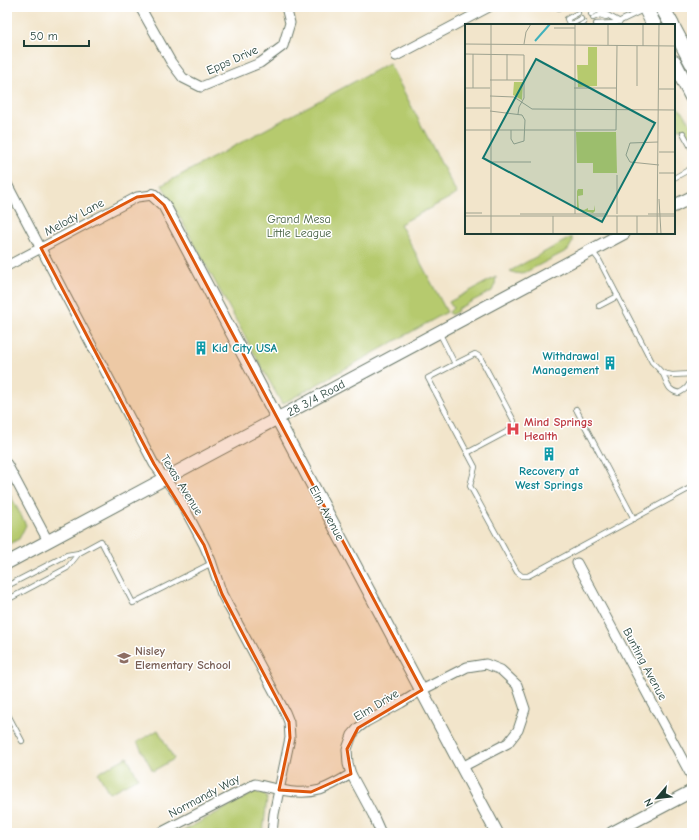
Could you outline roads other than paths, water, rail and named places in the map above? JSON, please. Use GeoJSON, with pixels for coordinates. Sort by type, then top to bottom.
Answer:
{"type":"FeatureCollection","features":[{"type":"Feature","properties":{"kind":"main road"},"geometry":{"type":"LineString","coordinates":[[662,7],[671,24]]}},
{"type":"Feature","properties":{"kind":"main road"},"geometry":{"type":"LineString","coordinates":[[645,8],[653,24]]}},
{"type":"Feature","properties":{"kind":"main road"},"geometry":{"type":"LineString","coordinates":[[675,30],[688,48],[692,63]]}},
{"type":"Feature","properties":{"kind":"main road"},"geometry":{"type":"LineString","coordinates":[[675,64],[692,97]]}},
{"type":"Feature","properties":{"kind":"street","name":"Epps Drive"},"geometry":{"type":"LineString","coordinates":[[140,7],[171,62],[183,78],[201,87],[260,64],[282,46],[290,23],[286,7]]}},
{"type":"Feature","properties":{"kind":"street"},"geometry":{"type":"LineString","coordinates":[[396,56],[489,7]]}},
{"type":"Feature","properties":{"kind":"street","name":"Texas Avenue"},"geometry":{"type":"LineString","coordinates":[[7,184],[154,464],[178,496],[204,544],[222,594],[289,722],[290,738],[274,814],[272,833]]}},
{"type":"Feature","properties":{"kind":"street","name":"Melody Lane"},"geometry":{"type":"LineString","coordinates":[[7,266],[137,197],[153,195]]}},
{"type":"Feature","properties":{"kind":"street","name":"Elm Avenue"},"geometry":{"type":"LineString","coordinates":[[153,195],[164,205],[497,833]]}},
{"type":"Feature","properties":{"kind":"street"},"geometry":{"type":"LineString","coordinates":[[675,206],[692,197]]}},
{"type":"Feature","properties":{"kind":"street","name":"28 3/4 Road"},"geometry":{"type":"LineString","coordinates":[[7,563],[622,234]]}},
{"type":"Feature","properties":{"kind":"street"},"geometry":{"type":"LineString","coordinates":[[7,464],[48,541]]}},
{"type":"Feature","properties":{"kind":"street","name":"Bunting Avenue"},"geometry":{"type":"LineString","coordinates":[[577,563],[692,777]]}},
{"type":"Feature","properties":{"kind":"street"},"geometry":{"type":"LineString","coordinates":[[422,690],[467,667],[486,664],[502,670],[517,685],[524,709],[518,730],[508,742],[462,767]]}},
{"type":"Feature","properties":{"kind":"street","name":"Elm Drive"},"geometry":{"type":"LineString","coordinates":[[381,833],[351,774],[348,764],[347,749],[352,735],[358,728],[422,690]]}},
{"type":"Feature","properties":{"kind":"street","name":"Normandy Way"},"geometry":{"type":"LineString","coordinates":[[160,833],[255,784],[279,790],[301,793],[311,792],[329,786],[351,774]]}},
{"type":"Feature","properties":{"kind":"street"},"geometry":{"type":"LineString","coordinates":[[612,833],[692,790]]}},
{"type":"Feature","properties":{"kind":"lane"},"geometry":{"type":"LineString","coordinates":[[598,7],[620,24]]}},
{"type":"Feature","properties":{"kind":"lane"},"geometry":{"type":"LineString","coordinates":[[596,24],[620,24],[645,8]]}},
{"type":"Feature","properties":{"kind":"lane"},"geometry":{"type":"LineString","coordinates":[[570,24],[567,19],[578,13]]}},
{"type":"Feature","properties":{"kind":"lane"},"geometry":{"type":"LineString","coordinates":[[592,16],[600,15],[620,24]]}},
{"type":"Feature","properties":{"kind":"lane"},"geometry":{"type":"LineString","coordinates":[[683,133],[692,149]]}},
{"type":"Feature","properties":{"kind":"lane"},"geometry":{"type":"LineString","coordinates":[[675,177],[692,168]]}},
{"type":"Feature","properties":{"kind":"lane"},"geometry":{"type":"LineString","coordinates":[[592,250],[599,260],[652,362],[662,373],[668,387],[672,391],[679,393],[690,385],[692,378]]}},
{"type":"Feature","properties":{"kind":"lane"},"geometry":{"type":"LineString","coordinates":[[599,306],[618,296]]}},
{"type":"Feature","properties":{"kind":"lane"},"geometry":{"type":"LineString","coordinates":[[439,332],[455,364]]}},
{"type":"Feature","properties":{"kind":"lane"},"geometry":{"type":"LineString","coordinates":[[467,453],[512,429],[514,426],[514,421],[480,357],[475,354],[428,378],[467,453],[475,467],[470,486],[517,572],[522,576],[528,576],[692,487]]}},
{"type":"Feature","properties":{"kind":"lane"},"geometry":{"type":"LineString","coordinates":[[662,373],[672,375],[692,374]]}},
{"type":"Feature","properties":{"kind":"lane"},"geometry":{"type":"LineString","coordinates":[[576,409],[634,519]]}},
{"type":"Feature","properties":{"kind":"lane"},"geometry":{"type":"LineString","coordinates":[[7,586],[67,555],[79,553],[101,541],[133,604],[212,563]]}},
{"type":"Feature","properties":{"kind":"lane"},"geometry":{"type":"LineString","coordinates":[[7,600],[67,568],[79,553]]}},
{"type":"Feature","properties":{"kind":"lane"},"geometry":{"type":"LineString","coordinates":[[7,713],[22,741]]}},
{"type":"Feature","properties":{"kind":"place","name":"Kid City USA"},"geometry":{"type":"Point","coordinates":[201,348]}},
{"type":"Feature","properties":{"kind":"place","name":"Withdrawal Management"},"geometry":{"type":"Point","coordinates":[610,363]}},
{"type":"Feature","properties":{"kind":"place","name":"Mind Springs Health"},"geometry":{"type":"Point","coordinates":[513,429]}},
{"type":"Feature","properties":{"kind":"place","name":"Recovery at West Springs"},"geometry":{"type":"Point","coordinates":[549,454]}},
{"type":"Feature","properties":{"kind":"place","name":"Nisley Elementary School"},"geometry":{"type":"Point","coordinates":[124,658]}},
{"type":"Feature","properties":{"kind":"park label","name":"Grand Mesa Little League"},"geometry":{"type":"Point","coordinates":[299,226]}}]}
